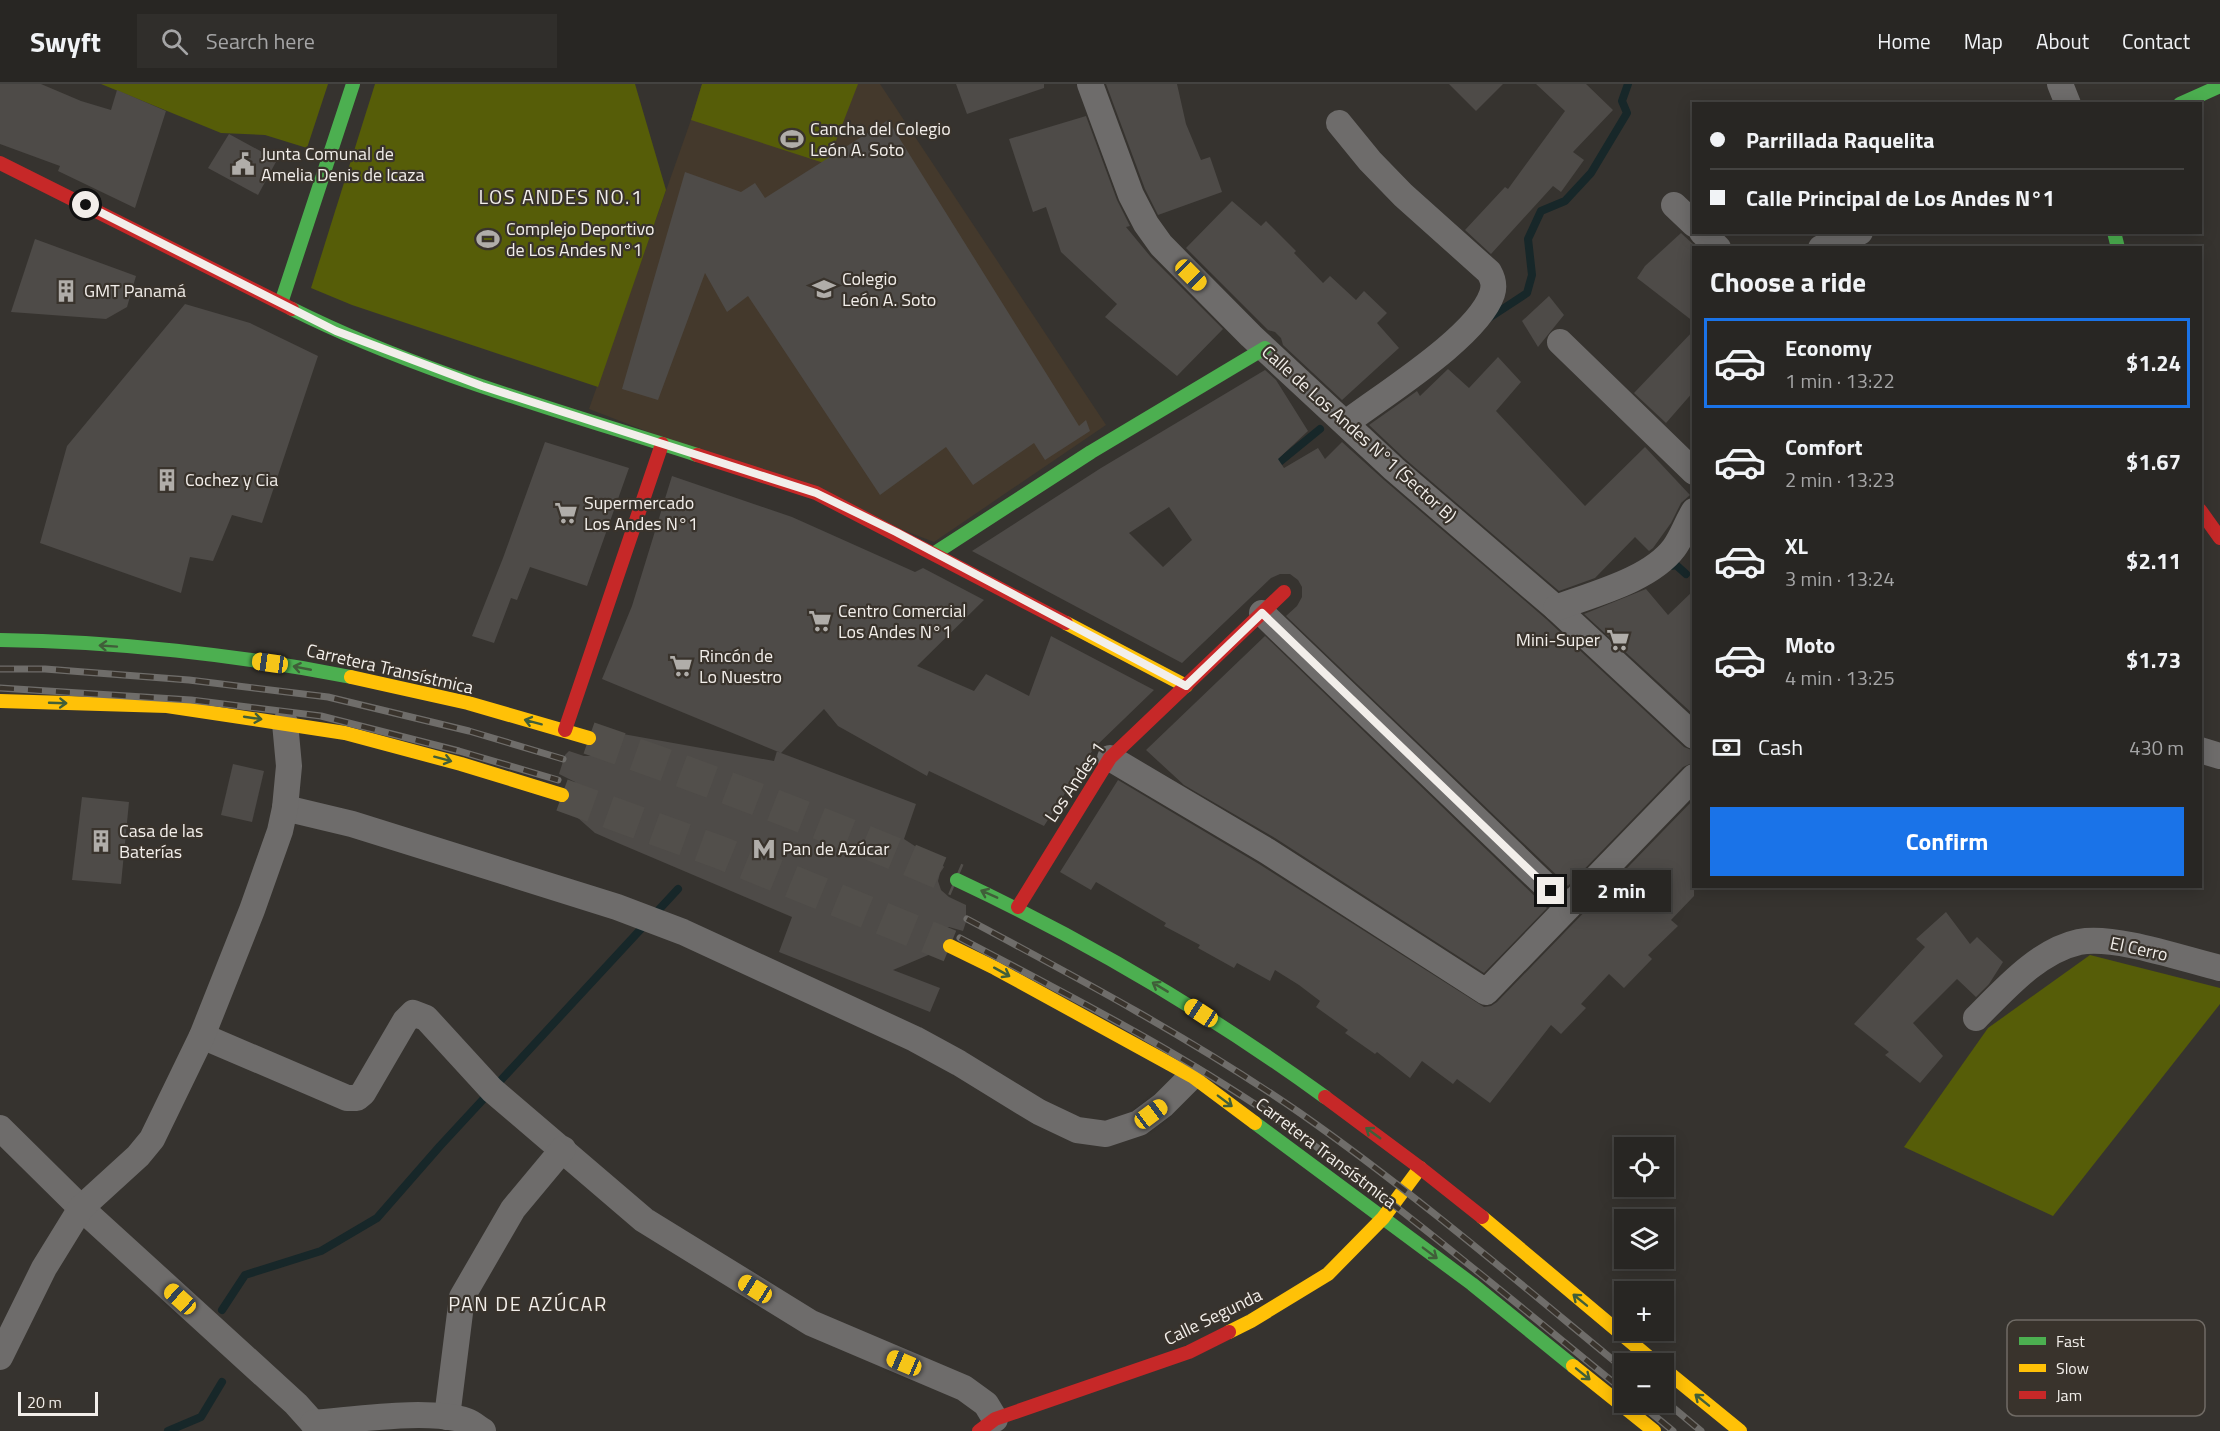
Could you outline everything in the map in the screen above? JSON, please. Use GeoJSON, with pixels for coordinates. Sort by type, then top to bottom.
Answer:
{"type":"FeatureCollection","features":[{"type":"Feature","properties":{"kind":"street"},"geometry":{"type":"LineString","coordinates":[[281,303],[353,84]]}},
{"type":"Feature","properties":{"kind":"street","name":"Calle de Los Andes N°1 (Sector B)"},"geometry":{"type":"LineString","coordinates":[[1090,84],[1126,184],[1146,224],[1161,245],[1265,348],[1394,469],[1556,608],[1692,734]]}},
{"type":"Feature","properties":{"kind":"street"},"geometry":{"type":"LineString","coordinates":[[2060,84],[2067,102]]}},
{"type":"Feature","properties":{"kind":"street"},"geometry":{"type":"LineString","coordinates":[[2184,102],[2220,86]]}},
{"type":"Feature","properties":{"kind":"street"},"geometry":{"type":"LineString","coordinates":[[1339,123],[1370,161],[1403,195],[1489,272],[1494,281],[1493,292],[1476,321],[1445,349],[1346,423]]}},
{"type":"Feature","properties":{"kind":"street"},"geometry":{"type":"LineString","coordinates":[[0,163],[336,331],[482,386],[816,493],[935,553],[1186,686]]}},
{"type":"Feature","properties":{"kind":"street"},"geometry":{"type":"LineString","coordinates":[[1674,205],[1692,222]]}},
{"type":"Feature","properties":{"kind":"street"},"geometry":{"type":"LineString","coordinates":[[1704,234],[1716,246]]}},
{"type":"Feature","properties":{"kind":"street"},"geometry":{"type":"LineString","coordinates":[[1826,246],[1855,234]]}},
{"type":"Feature","properties":{"kind":"street"},"geometry":{"type":"LineString","coordinates":[[1560,342],[1692,470]]}},
{"type":"Feature","properties":{"kind":"street"},"geometry":{"type":"LineString","coordinates":[[935,553],[1091,452],[1265,348]]}},
{"type":"Feature","properties":{"kind":"street"},"geometry":{"type":"LineString","coordinates":[[565,730],[662,444]]}},
{"type":"Feature","properties":{"kind":"street"},"geometry":{"type":"LineString","coordinates":[[2202,513],[2220,538]]}},
{"type":"Feature","properties":{"kind":"street"},"geometry":{"type":"LineString","coordinates":[[1556,608],[1629,580],[1684,554],[1692,520]]}},
{"type":"Feature","properties":{"kind":"street","name":"Los Andes 1"},"geometry":{"type":"LineString","coordinates":[[1018,908],[1049,854],[1110,758],[1284,592]]}},
{"type":"Feature","properties":{"kind":"street"},"geometry":{"type":"LineString","coordinates":[[1262,613],[1568,907]]}},
{"type":"Feature","properties":{"kind":"street","name":"Carretera Transístmica"},"geometry":{"type":"LineString","coordinates":[[0,640],[127,647],[288,665],[393,685],[589,738]]}},
{"type":"Feature","properties":{"kind":"street"},"geometry":{"type":"LineString","coordinates":[[0,701],[167,706],[345,733],[461,764],[562,795]]}},
{"type":"Feature","properties":{"kind":"street"},"geometry":{"type":"LineString","coordinates":[[0,1358],[45,1268],[81,1208],[138,1156],[153,1139],[202,1036],[252,910],[280,831],[289,766],[285,723]]}},
{"type":"Feature","properties":{"kind":"street"},"geometry":{"type":"LineString","coordinates":[[2202,751],[2220,756]]}},
{"type":"Feature","properties":{"kind":"street"},"geometry":{"type":"LineString","coordinates":[[1110,758],[1267,851],[1486,992],[1692,779]]}},
{"type":"Feature","properties":{"kind":"street"},"geometry":{"type":"LineString","coordinates":[[285,808],[352,824],[617,907],[683,932],[915,1039],[1039,1112],[1077,1130],[1106,1134],[1139,1123],[1163,1105],[1192,1076]]}},
{"type":"Feature","properties":{"kind":"street"},"geometry":{"type":"LineString","coordinates":[[957,880],[1018,908],[1166,990],[1325,1098],[1420,1168],[1644,1353]]}},
{"type":"Feature","properties":{"kind":"street","name":"El Cerro"},"geometry":{"type":"LineString","coordinates":[[1976,1018],[2011,983],[2051,953],[2078,943],[2107,941],[2220,968]]}},
{"type":"Feature","properties":{"kind":"street","name":"Carretera Transístmica"},"geometry":{"type":"LineString","coordinates":[[950,946],[995,968],[1192,1076],[1472,1284],[1654,1431]]}},
{"type":"Feature","properties":{"kind":"street"},"geometry":{"type":"LineString","coordinates":[[202,1036],[347,1098],[357,1098],[363,1093],[405,1021],[413,1013],[426,1018],[492,1089],[644,1220],[811,1323],[964,1388],[986,1404],[987,1425]]}},
{"type":"Feature","properties":{"kind":"street"},"geometry":{"type":"LineString","coordinates":[[0,1128],[81,1208],[296,1404],[312,1427],[400,1416],[447,1417],[468,1421],[483,1431]]}},
{"type":"Feature","properties":{"kind":"street"},"geometry":{"type":"LineString","coordinates":[[447,1417],[462,1297],[513,1209],[563,1149]]}},
{"type":"Feature","properties":{"kind":"street","name":"Calle Segunda"},"geometry":{"type":"LineString","coordinates":[[987,1425],[1189,1352],[1251,1321],[1328,1274],[1383,1218],[1420,1168]]}},
{"type":"Feature","properties":{"kind":"street"},"geometry":{"type":"LineString","coordinates":[[1674,1377],[1740,1431]]}},
{"type":"Feature","properties":{"kind":"shaded area","name":"Colegio León A. Soto"},"geometry":{"type":"Polygon","coordinates":[[[702,84],[880,84],[1106,425],[934,542],[589,409],[702,84]]]}},
{"type":"Feature","properties":{"kind":"green space"},"geometry":{"type":"Polygon","coordinates":[[[101,84],[328,84],[307,148],[265,135],[221,133],[101,84]]]}},
{"type":"Feature","properties":{"kind":"green space","name":"Complejo Deportivo de Los Andes N°1"},"geometry":{"type":"Polygon","coordinates":[[[375,84],[635,84],[666,190],[598,387],[352,305],[311,288],[375,84]]]}},
{"type":"Feature","properties":{"kind":"green space","name":"Cancha del Colegio León A. Soto"},"geometry":{"type":"Polygon","coordinates":[[[702,84],[858,84],[827,164],[691,120],[702,84]]]}},
{"type":"Feature","properties":{"kind":"green space"},"geometry":{"type":"Polygon","coordinates":[[[2090,955],[2220,988],[2220,1004],[2053,1216],[1904,1147],[1988,1028],[2090,955]]]}},
{"type":"Feature","properties":{"kind":"building"},"geometry":{"type":"Polygon","coordinates":[[[0,84],[41,84],[81,101],[111,110],[117,90],[166,111],[135,208],[58,171],[60,166],[0,144],[0,84]]]}},
{"type":"Feature","properties":{"kind":"building"},"geometry":{"type":"Polygon","coordinates":[[[956,84],[1044,84],[1044,88],[967,114],[956,84]]]}},
{"type":"Feature","properties":{"kind":"building"},"geometry":{"type":"Polygon","coordinates":[[[1106,84],[1177,84],[1186,124],[1201,160],[1210,157],[1222,192],[1158,215],[1145,189],[1106,84]]]}},
{"type":"Feature","properties":{"kind":"building"},"geometry":{"type":"Polygon","coordinates":[[[1449,84],[1503,84],[1476,111],[1449,84]]]}},
{"type":"Feature","properties":{"kind":"building"},"geometry":{"type":"Polygon","coordinates":[[[1536,84],[1586,84],[1613,110],[1573,152],[1584,160],[1561,192],[1553,186],[1491,254],[1465,230],[1505,187],[1508,189],[1565,111],[1536,84]]]}},
{"type":"Feature","properties":{"kind":"building"},"geometry":{"type":"Polygon","coordinates":[[[1086,116],[1117,200],[1130,226],[1126,227],[1150,256],[1223,329],[1177,376],[1105,317],[1117,304],[1061,252],[1046,207],[1033,212],[1009,139],[1086,116]]]}},
{"type":"Feature","properties":{"kind":"building"},"geometry":{"type":"Polygon","coordinates":[[[888,120],[1079,426],[1086,420],[1090,431],[1045,460],[1034,443],[973,485],[946,447],[880,495],[748,296],[727,312],[705,273],[658,400],[622,389],[685,172],[741,192],[755,183],[765,198],[888,120]]]}},
{"type":"Feature","properties":{"kind":"building","name":"Junta Comunal de Amelia Denis de Icaza"},"geometry":{"type":"Polygon","coordinates":[[[229,134],[277,160],[258,195],[208,168],[229,134]]]}},
{"type":"Feature","properties":{"kind":"building"},"geometry":{"type":"Polygon","coordinates":[[[1232,201],[1261,226],[1266,221],[1323,283],[1330,276],[1356,300],[1364,291],[1387,313],[1377,323],[1399,348],[1342,400],[1283,345],[1281,338],[1275,332],[1268,330],[1186,248],[1232,201]]]}},
{"type":"Feature","properties":{"kind":"building"},"geometry":{"type":"Polygon","coordinates":[[[1681,233],[1694,245],[1692,246],[1692,320],[1637,278],[1645,266],[1681,233]]]}},
{"type":"Feature","properties":{"kind":"building","name":"GMT Panamá"},"geometry":{"type":"Polygon","coordinates":[[[35,239],[136,276],[127,307],[106,319],[11,312],[35,239]]]}},
{"type":"Feature","properties":{"kind":"building"},"geometry":{"type":"Polygon","coordinates":[[[1549,296],[1564,315],[1538,347],[1522,321],[1549,296]]]}},
{"type":"Feature","properties":{"kind":"building","name":"Cochez y Cia"},"geometry":{"type":"Polygon","coordinates":[[[185,304],[250,323],[318,356],[262,523],[232,515],[213,561],[190,557],[181,593],[40,543],[67,446],[185,304]]]}},
{"type":"Feature","properties":{"kind":"building"},"geometry":{"type":"Polygon","coordinates":[[[1692,332],[1692,393],[1666,423],[1634,393],[1692,332]]]}},
{"type":"Feature","properties":{"kind":"building"},"geometry":{"type":"Polygon","coordinates":[[[1498,357],[1521,382],[1496,411],[1585,506],[1645,447],[1690,495],[1681,503],[1671,523],[1653,548],[1649,551],[1635,537],[1595,578],[1559,591],[1404,458],[1369,425],[1417,391],[1420,396],[1448,369],[1469,388],[1498,357]]]}},
{"type":"Feature","properties":{"kind":"building"},"geometry":{"type":"Polygon","coordinates":[[[1265,370],[1276,380],[1308,431],[1278,459],[1284,468],[1318,448],[1325,459],[1342,442],[1546,619],[1684,747],[1692,750],[1692,763],[1683,767],[1568,886],[1286,616],[1297,606],[1302,597],[1302,587],[1298,580],[1290,574],[1280,574],[1271,578],[1182,663],[972,551],[1101,468],[1265,370]],[[1169,507],[1129,533],[1163,567],[1192,540],[1169,507]]]}},
{"type":"Feature","properties":{"kind":"building","name":"Supermercado Los Andes N°1"},"geometry":{"type":"Polygon","coordinates":[[[545,442],[629,468],[587,586],[530,567],[517,600],[511,598],[494,643],[472,636],[545,442]]]}},
{"type":"Feature","properties":{"kind":"building"},"geometry":{"type":"Polygon","coordinates":[[[672,476],[792,517],[915,572],[923,568],[984,600],[917,666],[974,691],[986,674],[1029,696],[1051,636],[1154,690],[1094,748],[1044,826],[929,771],[927,776],[838,726],[824,709],[781,753],[916,804],[904,839],[941,863],[944,867],[938,881],[941,890],[949,897],[966,905],[966,922],[963,931],[949,927],[940,930],[933,938],[931,947],[933,953],[893,970],[940,988],[930,1012],[779,952],[792,917],[595,833],[570,811],[580,801],[580,791],[575,782],[559,774],[565,755],[569,751],[584,756],[594,756],[601,752],[607,744],[607,734],[623,734],[774,761],[777,751],[602,679],[632,606],[672,476]]]}},
{"type":"Feature","properties":{"kind":"building"},"geometry":{"type":"Polygon","coordinates":[[[1646,589],[1668,615],[1692,592],[1692,713],[1584,614],[1646,589]]]}},
{"type":"Feature","properties":{"kind":"building"},"geometry":{"type":"Polygon","coordinates":[[[1265,636],[1547,908],[1484,973],[1275,838],[1184,785],[1146,750],[1265,636]]]}},
{"type":"Feature","properties":{"kind":"building"},"geometry":{"type":"Polygon","coordinates":[[[233,764],[264,771],[252,822],[221,815],[233,764]]]}},
{"type":"Feature","properties":{"kind":"building"},"geometry":{"type":"Polygon","coordinates":[[[1118,780],[1259,864],[1484,1007],[1497,1002],[1692,801],[1692,888],[1694,888],[1694,896],[1671,920],[1678,926],[1648,955],[1652,959],[1624,988],[1609,974],[1581,1004],[1586,1008],[1561,1034],[1551,1025],[1490,1103],[1457,1079],[1453,1084],[1422,1061],[1410,1078],[1377,1052],[1375,1054],[1345,1033],[1348,1030],[1316,1007],[1320,1001],[1275,970],[1270,981],[1237,963],[1234,968],[1198,948],[1200,945],[1164,926],[1166,923],[1096,882],[1091,890],[1060,872],[1118,780]]]}},
{"type":"Feature","properties":{"kind":"building","name":"Casa de las Baterías"},"geometry":{"type":"Polygon","coordinates":[[[82,797],[129,802],[121,884],[72,880],[82,797]]]}},
{"type":"Feature","properties":{"kind":"building"},"geometry":{"type":"Polygon","coordinates":[[[1946,912],[1970,944],[1977,937],[2003,962],[1989,984],[1976,997],[1957,979],[1913,1023],[1943,1056],[1920,1083],[1885,1055],[1889,1052],[1854,1024],[1925,947],[1916,939],[1946,912]]]}},
{"type":"Feature","properties":{"kind":"waterway"},"geometry":{"type":"LineString","coordinates":[[1489,318],[1527,293],[1532,275],[1528,239],[1541,211],[1565,201],[1591,173],[1627,113],[1622,101],[1628,84]]}},
{"type":"Feature","properties":{"kind":"waterway"},"geometry":{"type":"LineString","coordinates":[[1271,469],[1320,429]]}},
{"type":"Feature","properties":{"kind":"waterway"},"geometry":{"type":"LineString","coordinates":[[1671,564],[1671,566],[1676,565],[1686,574]]}},
{"type":"Feature","properties":{"kind":"waterway"},"geometry":{"type":"LineString","coordinates":[[222,1310],[245,1275],[321,1251],[377,1218],[440,1146],[678,889]]}},
{"type":"Feature","properties":{"kind":"waterway"},"geometry":{"type":"LineString","coordinates":[[168,1431],[201,1417],[222,1382]]}},
{"type":"Feature","properties":{"kind":"tunnel"},"geometry":{"type":"LineString","coordinates":[[589,738],[774,806],[957,880]]}},
{"type":"Feature","properties":{"kind":"tunnel"},"geometry":{"type":"LineString","coordinates":[[562,795],[719,852],[950,946]]}},
{"type":"Feature","properties":{"kind":"railway"},"geometry":{"type":"LineString","coordinates":[[0,669],[45,669],[189,680],[328,697],[469,731],[563,759]]}},
{"type":"Feature","properties":{"kind":"railway"},"geometry":{"type":"LineString","coordinates":[[0,688],[191,700],[321,716],[459,751],[558,780]]}},
{"type":"Feature","properties":{"kind":"railway"},"geometry":{"type":"LineString","coordinates":[[967,919],[1178,1035],[1300,1113],[1424,1206],[1614,1361]]}},
{"type":"Feature","properties":{"kind":"railway"},"geometry":{"type":"LineString","coordinates":[[960,938],[1169,1051],[1251,1101],[1333,1159],[1418,1224],[1614,1383]]}},
{"type":"Feature","properties":{"kind":"railway"},"geometry":{"type":"LineString","coordinates":[[1674,1408],[1701,1431]]}},
{"type":"Feature","properties":{"kind":"railway"},"geometry":{"type":"LineString","coordinates":[[1651,1413],[1673,1431]]}},
{"type":"Feature","properties":{"kind":"traffic: fast"},"geometry":{"type":"LineString","coordinates":[[281,303],[353,84]]}},
{"type":"Feature","properties":{"kind":"traffic: fast"},"geometry":{"type":"LineString","coordinates":[[2184,102],[2220,86]]}},
{"type":"Feature","properties":{"kind":"traffic: fast"},"geometry":{"type":"LineString","coordinates":[[2114,234],[2118,246]]}},
{"type":"Feature","properties":{"kind":"traffic: fast"},"geometry":{"type":"LineString","coordinates":[[292,309],[390,353],[441,372],[697,455]]}},
{"type":"Feature","properties":{"kind":"traffic: fast"},"geometry":{"type":"LineString","coordinates":[[935,553],[1091,452],[1265,348]]}},
{"type":"Feature","properties":{"kind":"traffic: fast"},"geometry":{"type":"LineString","coordinates":[[0,640],[131,646],[265,662],[351,677]]}},
{"type":"Feature","properties":{"kind":"traffic: fast"},"geometry":{"type":"LineString","coordinates":[[957,880],[1053,928],[1146,980],[1237,1036],[1325,1097]]}},
{"type":"Feature","properties":{"kind":"traffic: fast"},"geometry":{"type":"LineString","coordinates":[[1255,1123],[1472,1284],[1573,1366]]}},
{"type":"Feature","properties":{"kind":"traffic: slow"},"geometry":{"type":"LineString","coordinates":[[1066,623],[1186,686]]}},
{"type":"Feature","properties":{"kind":"traffic: slow"},"geometry":{"type":"LineString","coordinates":[[351,677],[468,703],[589,738]]}},
{"type":"Feature","properties":{"kind":"traffic: slow"},"geometry":{"type":"LineString","coordinates":[[0,701],[167,706],[345,733],[461,764],[562,795]]}},
{"type":"Feature","properties":{"kind":"traffic: slow"},"geometry":{"type":"LineString","coordinates":[[950,946],[995,968],[1192,1076],[1255,1123]]}},
{"type":"Feature","properties":{"kind":"traffic: slow"},"geometry":{"type":"LineString","coordinates":[[1229,1332],[1328,1274],[1383,1218],[1420,1168]]}},
{"type":"Feature","properties":{"kind":"traffic: slow"},"geometry":{"type":"LineString","coordinates":[[1482,1217],[1644,1353]]}},
{"type":"Feature","properties":{"kind":"traffic: slow"},"geometry":{"type":"LineString","coordinates":[[1573,1366],[1654,1431]]}},
{"type":"Feature","properties":{"kind":"traffic: slow"},"geometry":{"type":"LineString","coordinates":[[1674,1377],[1740,1431]]}},
{"type":"Feature","properties":{"kind":"traffic: jam"},"geometry":{"type":"LineString","coordinates":[[0,163],[292,309]]}},
{"type":"Feature","properties":{"kind":"traffic: jam"},"geometry":{"type":"LineString","coordinates":[[565,730],[662,444]]}},
{"type":"Feature","properties":{"kind":"traffic: jam"},"geometry":{"type":"LineString","coordinates":[[697,455],[816,493],[1066,623]]}},
{"type":"Feature","properties":{"kind":"traffic: jam"},"geometry":{"type":"LineString","coordinates":[[2202,513],[2220,538]]}},
{"type":"Feature","properties":{"kind":"traffic: jam"},"geometry":{"type":"LineString","coordinates":[[1018,907],[1110,758],[1284,592]]}},
{"type":"Feature","properties":{"kind":"traffic: jam"},"geometry":{"type":"LineString","coordinates":[[1325,1097],[1482,1217]]}},
{"type":"Feature","properties":{"kind":"traffic: jam"},"geometry":{"type":"LineString","coordinates":[[979,1431],[995,1419],[1189,1352],[1229,1332]]}},
{"type":"Feature","properties":{"kind":"place","name":"Cancha del Colegio León A. Soto"},"geometry":{"type":"Point","coordinates":[792,139]}},
{"type":"Feature","properties":{"kind":"place","name":"Junta Comunal de Amelia Denis de Icaza"},"geometry":{"type":"Point","coordinates":[243,164]}},
{"type":"Feature","properties":{"kind":"place","name":"Complejo Deportivo de Los Andes N°1"},"geometry":{"type":"Point","coordinates":[488,239]}},
{"type":"Feature","properties":{"kind":"place","name":"Colegio León A. Soto"},"geometry":{"type":"Point","coordinates":[824,289]}},
{"type":"Feature","properties":{"kind":"place","name":"GMT Panamá"},"geometry":{"type":"Point","coordinates":[66,291]}},
{"type":"Feature","properties":{"kind":"place","name":"Cochez y Cia"},"geometry":{"type":"Point","coordinates":[167,480]}},
{"type":"Feature","properties":{"kind":"place","name":"Supermercado Los Andes N°1"},"geometry":{"type":"Point","coordinates":[566,513]}},
{"type":"Feature","properties":{"kind":"place","name":"Centro Comercial Los Andes N°1"},"geometry":{"type":"Point","coordinates":[820,621]}},
{"type":"Feature","properties":{"kind":"place","name":"Mini-Super"},"geometry":{"type":"Point","coordinates":[1618,640]}},
{"type":"Feature","properties":{"kind":"place","name":"Rincón de Lo Nuestro"},"geometry":{"type":"Point","coordinates":[681,666]}},
{"type":"Feature","properties":{"kind":"place","name":"Casa de las Baterías"},"geometry":{"type":"Point","coordinates":[101,841]}},
{"type":"Feature","properties":{"kind":"place","name":"Pan de Azúcar"},"geometry":{"type":"Point","coordinates":[764,849]}},
{"type":"Feature","properties":{"kind":"district","name":"LOS ANDES NO.1"},"geometry":{"type":"Point","coordinates":[561,197]}},
{"type":"Feature","properties":{"kind":"district","name":"PAN DE AZÚCAR"},"geometry":{"type":"Point","coordinates":[528,1304]}},
{"type":"Feature","properties":{"kind":"route"},"geometry":{"type":"LineString","coordinates":[[86,205],[336,331],[482,386],[816,493],[896,532],[1186,686],[1262,613],[1551,891]]}}]}
